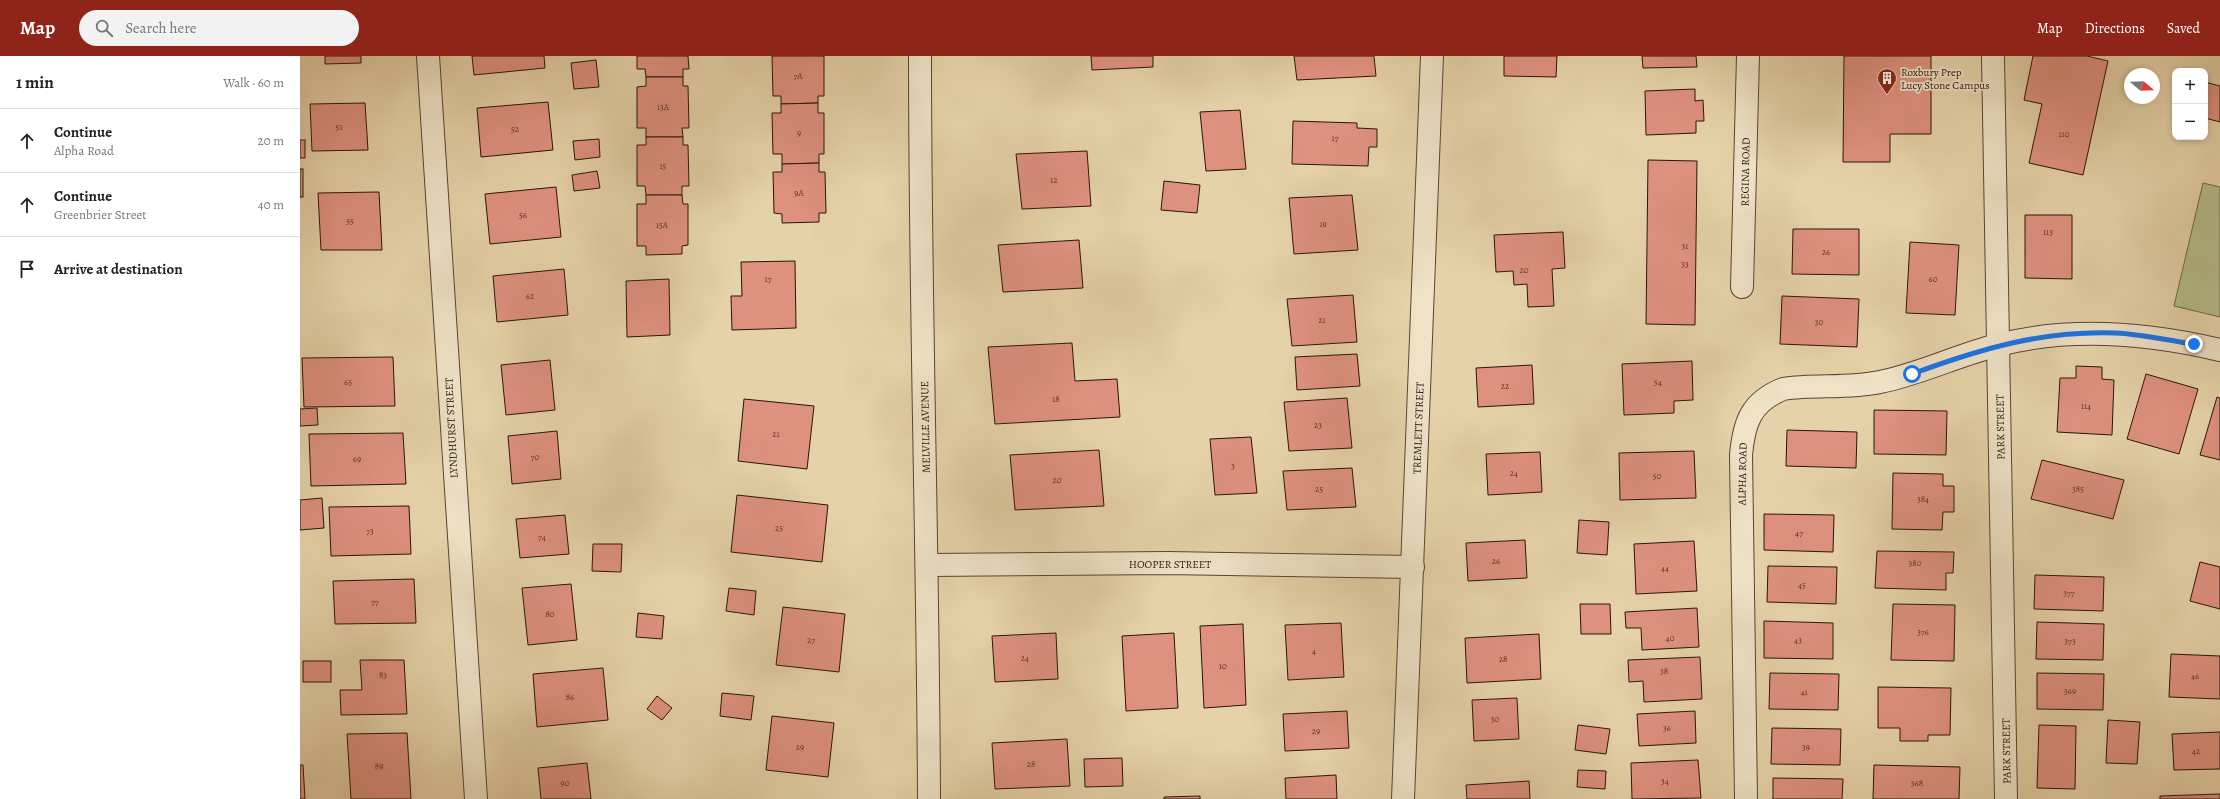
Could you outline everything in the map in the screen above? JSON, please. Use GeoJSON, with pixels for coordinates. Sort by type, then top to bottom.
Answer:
{"type":"FeatureCollection","features":[{"type":"Feature","properties":{"kind":"street","name":"LYNDHURST STREET"},"geometry":{"type":"LineString","coordinates":[[428,56],[476,799]]}},
{"type":"Feature","properties":{"kind":"street","name":"MELVILLE AVENUE"},"geometry":{"type":"LineString","coordinates":[[920,56],[920,233],[928,565],[929,799]]}},
{"type":"Feature","properties":{"kind":"street","name":"TREMLETT STREET"},"geometry":{"type":"LineString","coordinates":[[1403,799],[1432,56]]}},
{"type":"Feature","properties":{"kind":"street","name":"REGINA ROAD"},"geometry":{"type":"LineString","coordinates":[[1742,287],[1748,56]]}},
{"type":"Feature","properties":{"kind":"street","name":"PARK STREET"},"geometry":{"type":"LineString","coordinates":[[1994,56],[2006,799]]}},
{"type":"Feature","properties":{"kind":"street","name":"ALPHA ROAD"},"geometry":{"type":"LineString","coordinates":[[1746,799],[1741,455],[1742,441],[1750,416],[1755,407],[1763,400],[1783,389],[1860,386],[1877,383],[1912,374],[1999,344],[2037,337],[2117,333],[2220,350]]}},
{"type":"Feature","properties":{"kind":"street","name":"HOOPER STREET"},"geometry":{"type":"LineString","coordinates":[[928,565],[1168,563],[1413,567]]}},
{"type":"Feature","properties":{"kind":"green space"},"geometry":{"type":"Polygon","coordinates":[[[2203,183],[2220,187],[2220,317],[2174,306],[2203,183]]]}},
{"type":"Feature","properties":{"kind":"building"},"geometry":{"type":"Polygon","coordinates":[[[325,56],[361,56],[361,63],[325,64],[325,56]]]}},
{"type":"Feature","properties":{"kind":"building"},"geometry":{"type":"Polygon","coordinates":[[[472,56],[544,56],[545,68],[474,75],[472,56]]]}},
{"type":"Feature","properties":{"kind":"building"},"geometry":{"type":"Polygon","coordinates":[[[637,56],[688,56],[689,69],[683,69],[683,77],[646,77],[645,69],[637,69],[637,56]]]}},
{"type":"Feature","properties":{"kind":"building"},"geometry":{"type":"Polygon","coordinates":[[[772,56],[824,56],[824,96],[818,96],[818,103],[781,104],[781,96],[773,96],[772,56]]]}},
{"type":"Feature","properties":{"kind":"building"},"geometry":{"type":"Polygon","coordinates":[[[1091,56],[1153,56],[1153,67],[1092,70],[1091,56]]]}},
{"type":"Feature","properties":{"kind":"building"},"geometry":{"type":"Polygon","coordinates":[[[1294,56],[1374,56],[1376,76],[1297,80],[1294,56]]]}},
{"type":"Feature","properties":{"kind":"building"},"geometry":{"type":"Polygon","coordinates":[[[1504,56],[1557,56],[1556,77],[1504,76],[1504,56]]]}},
{"type":"Feature","properties":{"kind":"building"},"geometry":{"type":"Polygon","coordinates":[[[1642,56],[1696,56],[1697,67],[1643,68],[1642,56]]]}},
{"type":"Feature","properties":{"kind":"building","name":"Roxbury Prep Lucy Stone Campus"},"geometry":{"type":"Polygon","coordinates":[[[1844,56],[1931,56],[1931,134],[1890,134],[1890,162],[1843,162],[1844,56]]]}},
{"type":"Feature","properties":{"kind":"building"},"geometry":{"type":"Polygon","coordinates":[[[2033,56],[2087,56],[2108,61],[2083,175],[2029,163],[2042,104],[2024,100],[2033,56]]]}},
{"type":"Feature","properties":{"kind":"building"},"geometry":{"type":"Polygon","coordinates":[[[596,60],[599,87],[574,89],[571,63],[596,60]]]}},
{"type":"Feature","properties":{"kind":"building"},"geometry":{"type":"Polygon","coordinates":[[[646,77],[683,77],[683,86],[688,86],[689,128],[682,128],[683,137],[646,137],[646,128],[637,128],[637,87],[646,86],[646,77]]]}},
{"type":"Feature","properties":{"kind":"building"},"geometry":{"type":"Polygon","coordinates":[[[2208,83],[2220,86],[2220,122],[2208,119],[2208,83]]]}},
{"type":"Feature","properties":{"kind":"building"},"geometry":{"type":"Polygon","coordinates":[[[1695,89],[1695,101],[1703,100],[1704,121],[1696,121],[1696,133],[1646,135],[1645,91],[1695,89]]]}},
{"type":"Feature","properties":{"kind":"building"},"geometry":{"type":"Polygon","coordinates":[[[548,102],[553,150],[481,157],[477,108],[548,102]]]}},
{"type":"Feature","properties":{"kind":"building"},"geometry":{"type":"Polygon","coordinates":[[[365,103],[368,150],[312,151],[310,104],[365,103]]]}},
{"type":"Feature","properties":{"kind":"building"},"geometry":{"type":"Polygon","coordinates":[[[818,103],[818,113],[824,113],[824,154],[819,154],[819,163],[782,164],[782,154],[773,154],[772,113],[781,113],[781,104],[818,103]]]}},
{"type":"Feature","properties":{"kind":"building"},"geometry":{"type":"Polygon","coordinates":[[[1240,110],[1246,169],[1206,171],[1200,112],[1240,110]]]}},
{"type":"Feature","properties":{"kind":"building"},"geometry":{"type":"Polygon","coordinates":[[[1293,121],[1357,123],[1357,128],[1377,129],[1377,147],[1369,147],[1368,166],[1292,164],[1293,121]]]}},
{"type":"Feature","properties":{"kind":"building"},"geometry":{"type":"Polygon","coordinates":[[[646,137],[683,137],[683,145],[688,145],[689,186],[682,186],[682,195],[646,195],[645,186],[637,186],[637,145],[646,145],[646,137]]]}},
{"type":"Feature","properties":{"kind":"building"},"geometry":{"type":"Polygon","coordinates":[[[599,139],[600,157],[575,160],[573,141],[599,139]]]}},
{"type":"Feature","properties":{"kind":"building"},"geometry":{"type":"Polygon","coordinates":[[[300,140],[305,140],[305,158],[300,158],[300,140]]]}},
{"type":"Feature","properties":{"kind":"building"},"geometry":{"type":"Polygon","coordinates":[[[1087,151],[1091,206],[1022,209],[1016,154],[1087,151]]]}},
{"type":"Feature","properties":{"kind":"building"},"geometry":{"type":"Polygon","coordinates":[[[1648,160],[1697,161],[1695,325],[1646,324],[1648,160]]]}},
{"type":"Feature","properties":{"kind":"building"},"geometry":{"type":"Polygon","coordinates":[[[819,163],[819,172],[825,172],[826,213],[819,213],[819,222],[782,223],[782,214],[774,213],[773,172],[782,172],[782,164],[819,163]]]}},
{"type":"Feature","properties":{"kind":"building"},"geometry":{"type":"Polygon","coordinates":[[[300,169],[303,169],[303,197],[300,197],[300,169]]]}},
{"type":"Feature","properties":{"kind":"building"},"geometry":{"type":"Polygon","coordinates":[[[597,171],[600,188],[574,191],[572,175],[597,171]]]}},
{"type":"Feature","properties":{"kind":"building"},"geometry":{"type":"Polygon","coordinates":[[[1164,181],[1200,185],[1197,213],[1161,210],[1164,181]]]}},
{"type":"Feature","properties":{"kind":"building"},"geometry":{"type":"Polygon","coordinates":[[[556,187],[561,237],[490,244],[485,194],[556,187]]]}},
{"type":"Feature","properties":{"kind":"building"},"geometry":{"type":"Polygon","coordinates":[[[379,192],[382,250],[321,250],[318,193],[379,192]]]}},
{"type":"Feature","properties":{"kind":"building"},"geometry":{"type":"Polygon","coordinates":[[[646,195],[682,195],[683,204],[688,204],[688,245],[682,246],[682,254],[646,255],[646,246],[637,246],[637,204],[646,204],[646,195]]]}},
{"type":"Feature","properties":{"kind":"building"},"geometry":{"type":"Polygon","coordinates":[[[1352,195],[1358,250],[1294,254],[1289,198],[1352,195]]]}},
{"type":"Feature","properties":{"kind":"building"},"geometry":{"type":"Polygon","coordinates":[[[2025,215],[2072,215],[2072,279],[2025,278],[2025,215]]]}},
{"type":"Feature","properties":{"kind":"building"},"geometry":{"type":"Polygon","coordinates":[[[1793,229],[1859,229],[1859,275],[1792,274],[1793,229]]]}},
{"type":"Feature","properties":{"kind":"building"},"geometry":{"type":"Polygon","coordinates":[[[1563,232],[1565,268],[1552,269],[1554,306],[1528,307],[1527,284],[1514,285],[1513,271],[1496,272],[1494,235],[1563,232]]]}},
{"type":"Feature","properties":{"kind":"building"},"geometry":{"type":"Polygon","coordinates":[[[1079,240],[1083,288],[1003,292],[998,245],[1079,240]]]}},
{"type":"Feature","properties":{"kind":"building"},"geometry":{"type":"Polygon","coordinates":[[[1910,242],[1959,245],[1955,315],[1906,313],[1910,242]]]}},
{"type":"Feature","properties":{"kind":"building"},"geometry":{"type":"Polygon","coordinates":[[[795,261],[796,328],[732,330],[731,296],[742,296],[741,262],[795,261]]]}},
{"type":"Feature","properties":{"kind":"building"},"geometry":{"type":"Polygon","coordinates":[[[564,269],[568,315],[497,322],[493,276],[564,269]]]}},
{"type":"Feature","properties":{"kind":"building"},"geometry":{"type":"Polygon","coordinates":[[[669,279],[670,335],[627,337],[626,281],[669,279]]]}},
{"type":"Feature","properties":{"kind":"building"},"geometry":{"type":"Polygon","coordinates":[[[1353,295],[1357,342],[1292,346],[1287,299],[1353,295]]]}},
{"type":"Feature","properties":{"kind":"building"},"geometry":{"type":"Polygon","coordinates":[[[1782,296],[1859,299],[1857,347],[1780,344],[1782,296]]]}},
{"type":"Feature","properties":{"kind":"building"},"geometry":{"type":"Polygon","coordinates":[[[1072,343],[1075,381],[1117,379],[1120,417],[995,424],[988,347],[1072,343]]]}},
{"type":"Feature","properties":{"kind":"building"},"geometry":{"type":"Polygon","coordinates":[[[1357,354],[1360,386],[1297,390],[1295,357],[1357,354]]]}},
{"type":"Feature","properties":{"kind":"building"},"geometry":{"type":"Polygon","coordinates":[[[393,357],[395,406],[304,407],[302,358],[393,357]]]}},
{"type":"Feature","properties":{"kind":"building"},"geometry":{"type":"Polygon","coordinates":[[[550,360],[555,410],[506,415],[501,365],[550,360]]]}},
{"type":"Feature","properties":{"kind":"building"},"geometry":{"type":"Polygon","coordinates":[[[1692,361],[1693,400],[1674,401],[1674,413],[1624,415],[1622,364],[1692,361]]]}},
{"type":"Feature","properties":{"kind":"building"},"geometry":{"type":"Polygon","coordinates":[[[1532,365],[1534,404],[1478,407],[1476,368],[1532,365]]]}},
{"type":"Feature","properties":{"kind":"building"},"geometry":{"type":"Polygon","coordinates":[[[2076,366],[2102,367],[2102,379],[2114,380],[2112,435],[2057,432],[2060,378],[2076,378],[2076,366]]]}},
{"type":"Feature","properties":{"kind":"building"},"geometry":{"type":"Polygon","coordinates":[[[2146,374],[2198,389],[2179,454],[2127,439],[2146,374]]]}},
{"type":"Feature","properties":{"kind":"building"},"geometry":{"type":"Polygon","coordinates":[[[2217,397],[2220,398],[2220,460],[2200,455],[2217,397]]]}},
{"type":"Feature","properties":{"kind":"building"},"geometry":{"type":"Polygon","coordinates":[[[1347,398],[1352,448],[1289,451],[1284,402],[1347,398]]]}},
{"type":"Feature","properties":{"kind":"building"},"geometry":{"type":"Polygon","coordinates":[[[744,399],[814,406],[807,469],[738,461],[744,399]]]}},
{"type":"Feature","properties":{"kind":"building"},"geometry":{"type":"Polygon","coordinates":[[[317,408],[318,425],[300,426],[300,409],[317,408]]]}},
{"type":"Feature","properties":{"kind":"building"},"geometry":{"type":"Polygon","coordinates":[[[1874,410],[1947,411],[1946,455],[1874,454],[1874,410]]]}},
{"type":"Feature","properties":{"kind":"building"},"geometry":{"type":"Polygon","coordinates":[[[1787,430],[1857,432],[1856,468],[1786,466],[1787,430]]]}},
{"type":"Feature","properties":{"kind":"building"},"geometry":{"type":"Polygon","coordinates":[[[557,431],[561,479],[512,484],[508,436],[557,431]]]}},
{"type":"Feature","properties":{"kind":"building"},"geometry":{"type":"Polygon","coordinates":[[[403,433],[406,484],[311,486],[309,434],[403,433]]]}},
{"type":"Feature","properties":{"kind":"building"},"geometry":{"type":"Polygon","coordinates":[[[1251,437],[1257,493],[1215,495],[1210,439],[1251,437]]]}},
{"type":"Feature","properties":{"kind":"building"},"geometry":{"type":"Polygon","coordinates":[[[1099,450],[1104,506],[1015,510],[1010,455],[1099,450]]]}},
{"type":"Feature","properties":{"kind":"building"},"geometry":{"type":"Polygon","coordinates":[[[1694,451],[1696,498],[1620,500],[1619,453],[1694,451]]]}},
{"type":"Feature","properties":{"kind":"building"},"geometry":{"type":"Polygon","coordinates":[[[1540,452],[1542,492],[1488,495],[1486,454],[1540,452]]]}},
{"type":"Feature","properties":{"kind":"building"},"geometry":{"type":"Polygon","coordinates":[[[2042,460],[2124,480],[2113,519],[2031,499],[2042,460]]]}},
{"type":"Feature","properties":{"kind":"building"},"geometry":{"type":"Polygon","coordinates":[[[1352,468],[1356,507],[1287,510],[1283,471],[1352,468]]]}},
{"type":"Feature","properties":{"kind":"building"},"geometry":{"type":"Polygon","coordinates":[[[1893,473],[1943,474],[1943,486],[1954,486],[1954,512],[1943,512],[1942,530],[1892,529],[1893,473]]]}},
{"type":"Feature","properties":{"kind":"building"},"geometry":{"type":"Polygon","coordinates":[[[737,495],[828,505],[822,562],[731,552],[737,495]]]}},
{"type":"Feature","properties":{"kind":"building"},"geometry":{"type":"Polygon","coordinates":[[[322,498],[324,528],[300,530],[300,500],[322,498]]]}},
{"type":"Feature","properties":{"kind":"building"},"geometry":{"type":"Polygon","coordinates":[[[409,506],[411,554],[331,556],[329,507],[409,506]]]}},
{"type":"Feature","properties":{"kind":"building"},"geometry":{"type":"Polygon","coordinates":[[[1764,514],[1834,515],[1833,552],[1764,550],[1764,514]]]}},
{"type":"Feature","properties":{"kind":"building"},"geometry":{"type":"Polygon","coordinates":[[[565,515],[569,554],[520,558],[516,519],[565,515]]]}},
{"type":"Feature","properties":{"kind":"building"},"geometry":{"type":"Polygon","coordinates":[[[1579,520],[1609,522],[1607,555],[1577,553],[1579,520]]]}},
{"type":"Feature","properties":{"kind":"building"},"geometry":{"type":"Polygon","coordinates":[[[1525,540],[1527,578],[1468,581],[1466,543],[1525,540]]]}},
{"type":"Feature","properties":{"kind":"building"},"geometry":{"type":"Polygon","coordinates":[[[1694,541],[1697,591],[1636,594],[1634,544],[1694,541]]]}},
{"type":"Feature","properties":{"kind":"building"},"geometry":{"type":"Polygon","coordinates":[[[593,544],[622,544],[621,572],[592,571],[593,544]]]}},
{"type":"Feature","properties":{"kind":"building"},"geometry":{"type":"Polygon","coordinates":[[[1877,551],[1954,552],[1953,573],[1946,573],[1946,590],[1875,588],[1877,551]]]}},
{"type":"Feature","properties":{"kind":"building"},"geometry":{"type":"Polygon","coordinates":[[[2200,562],[2220,567],[2220,609],[2190,601],[2200,562]]]}},
{"type":"Feature","properties":{"kind":"building"},"geometry":{"type":"Polygon","coordinates":[[[1768,566],[1837,567],[1836,604],[1767,602],[1768,566]]]}},
{"type":"Feature","properties":{"kind":"building"},"geometry":{"type":"Polygon","coordinates":[[[2035,575],[2104,577],[2103,611],[2034,609],[2035,575]]]}},
{"type":"Feature","properties":{"kind":"building"},"geometry":{"type":"Polygon","coordinates":[[[414,579],[416,623],[335,624],[333,581],[414,579]]]}},
{"type":"Feature","properties":{"kind":"building"},"geometry":{"type":"Polygon","coordinates":[[[571,584],[577,640],[528,645],[522,588],[571,584]]]}},
{"type":"Feature","properties":{"kind":"building"},"geometry":{"type":"Polygon","coordinates":[[[729,588],[756,591],[754,615],[726,611],[729,588]]]}},
{"type":"Feature","properties":{"kind":"building"},"geometry":{"type":"Polygon","coordinates":[[[1580,604],[1610,604],[1611,634],[1581,634],[1580,604]]]}},
{"type":"Feature","properties":{"kind":"building"},"geometry":{"type":"Polygon","coordinates":[[[1893,604],[1955,605],[1954,661],[1891,660],[1893,604]]]}},
{"type":"Feature","properties":{"kind":"building"},"geometry":{"type":"Polygon","coordinates":[[[783,607],[845,614],[839,672],[776,665],[783,607]]]}},
{"type":"Feature","properties":{"kind":"building"},"geometry":{"type":"Polygon","coordinates":[[[1697,608],[1699,647],[1642,650],[1641,628],[1626,628],[1625,612],[1697,608]]]}},
{"type":"Feature","properties":{"kind":"building"},"geometry":{"type":"Polygon","coordinates":[[[638,613],[664,616],[662,639],[636,637],[638,613]]]}},
{"type":"Feature","properties":{"kind":"building"},"geometry":{"type":"Polygon","coordinates":[[[1764,621],[1833,623],[1833,659],[1764,658],[1764,621]]]}},
{"type":"Feature","properties":{"kind":"building"},"geometry":{"type":"Polygon","coordinates":[[[2037,622],[2104,624],[2103,660],[2036,659],[2037,622]]]}},
{"type":"Feature","properties":{"kind":"building"},"geometry":{"type":"Polygon","coordinates":[[[1341,623],[1344,677],[1288,680],[1285,625],[1341,623]]]}},
{"type":"Feature","properties":{"kind":"building"},"geometry":{"type":"Polygon","coordinates":[[[1243,624],[1246,705],[1204,708],[1200,626],[1243,624]]]}},
{"type":"Feature","properties":{"kind":"building"},"geometry":{"type":"Polygon","coordinates":[[[1056,633],[1058,679],[995,682],[992,636],[1056,633]]]}},
{"type":"Feature","properties":{"kind":"building"},"geometry":{"type":"Polygon","coordinates":[[[1174,633],[1178,708],[1126,711],[1122,636],[1174,633]]]}},
{"type":"Feature","properties":{"kind":"building"},"geometry":{"type":"Polygon","coordinates":[[[1539,634],[1541,679],[1467,683],[1465,638],[1539,634]]]}},
{"type":"Feature","properties":{"kind":"building"},"geometry":{"type":"Polygon","coordinates":[[[2171,654],[2220,656],[2220,699],[2169,697],[2171,654]]]}},
{"type":"Feature","properties":{"kind":"building"},"geometry":{"type":"Polygon","coordinates":[[[1700,657],[1702,699],[1644,702],[1643,681],[1629,682],[1628,660],[1700,657]]]}},
{"type":"Feature","properties":{"kind":"building"},"geometry":{"type":"Polygon","coordinates":[[[360,660],[404,660],[407,714],[341,715],[340,690],[362,690],[360,660]]]}},
{"type":"Feature","properties":{"kind":"building"},"geometry":{"type":"Polygon","coordinates":[[[303,661],[331,661],[331,682],[303,682],[303,661]]]}},
{"type":"Feature","properties":{"kind":"building"},"geometry":{"type":"Polygon","coordinates":[[[603,668],[608,720],[537,727],[533,674],[603,668]]]}},
{"type":"Feature","properties":{"kind":"building"},"geometry":{"type":"Polygon","coordinates":[[[1770,673],[1839,674],[1838,710],[1769,709],[1770,673]]]}},
{"type":"Feature","properties":{"kind":"building"},"geometry":{"type":"Polygon","coordinates":[[[2037,673],[2104,674],[2103,710],[2037,709],[2037,673]]]}},
{"type":"Feature","properties":{"kind":"building"},"geometry":{"type":"Polygon","coordinates":[[[1878,687],[1951,688],[1950,735],[1928,735],[1928,741],[1900,741],[1900,728],[1878,728],[1878,687]]]}},
{"type":"Feature","properties":{"kind":"building"},"geometry":{"type":"Polygon","coordinates":[[[722,693],[754,696],[751,720],[720,716],[722,693]]]}},
{"type":"Feature","properties":{"kind":"building"},"geometry":{"type":"Polygon","coordinates":[[[657,696],[672,708],[662,720],[647,709],[657,696]]]}},
{"type":"Feature","properties":{"kind":"building"},"geometry":{"type":"Polygon","coordinates":[[[1517,698],[1519,739],[1474,741],[1472,700],[1517,698]]]}},
{"type":"Feature","properties":{"kind":"building"},"geometry":{"type":"Polygon","coordinates":[[[1347,711],[1349,748],[1285,751],[1283,714],[1347,711]]]}},
{"type":"Feature","properties":{"kind":"building"},"geometry":{"type":"Polygon","coordinates":[[[1695,711],[1696,743],[1639,746],[1637,714],[1695,711]]]}},
{"type":"Feature","properties":{"kind":"building"},"geometry":{"type":"Polygon","coordinates":[[[772,716],[834,723],[828,777],[766,770],[772,716]]]}},
{"type":"Feature","properties":{"kind":"building"},"geometry":{"type":"Polygon","coordinates":[[[2108,720],[2140,722],[2137,764],[2106,763],[2108,720]]]}},
{"type":"Feature","properties":{"kind":"building"},"geometry":{"type":"Polygon","coordinates":[[[1578,725],[1610,729],[1606,754],[1575,750],[1578,725]]]}},
{"type":"Feature","properties":{"kind":"building"},"geometry":{"type":"Polygon","coordinates":[[[2039,725],[2076,726],[2075,789],[2037,788],[2039,725]]]}},
{"type":"Feature","properties":{"kind":"building"},"geometry":{"type":"Polygon","coordinates":[[[1772,728],[1841,729],[1840,765],[1771,764],[1772,728]]]}},
{"type":"Feature","properties":{"kind":"building"},"geometry":{"type":"Polygon","coordinates":[[[2220,732],[2220,769],[2174,770],[2172,734],[2220,732]]]}},
{"type":"Feature","properties":{"kind":"building"},"geometry":{"type":"Polygon","coordinates":[[[407,733],[411,799],[351,799],[347,734],[407,733]]]}},
{"type":"Feature","properties":{"kind":"building"},"geometry":{"type":"Polygon","coordinates":[[[1067,739],[1070,786],[995,789],[992,743],[1067,739]]]}},
{"type":"Feature","properties":{"kind":"building"},"geometry":{"type":"Polygon","coordinates":[[[1122,758],[1123,786],[1085,787],[1084,759],[1122,758]]]}},
{"type":"Feature","properties":{"kind":"building"},"geometry":{"type":"Polygon","coordinates":[[[1698,760],[1701,798],[1632,799],[1631,763],[1698,760]]]}},
{"type":"Feature","properties":{"kind":"building"},"geometry":{"type":"Polygon","coordinates":[[[587,763],[591,799],[541,799],[538,768],[587,763]]]}},
{"type":"Feature","properties":{"kind":"building"},"geometry":{"type":"Polygon","coordinates":[[[300,765],[303,765],[305,799],[300,799],[300,765]]]}},
{"type":"Feature","properties":{"kind":"building"},"geometry":{"type":"Polygon","coordinates":[[[1874,765],[1960,767],[1959,799],[1873,799],[1874,765]]]}},
{"type":"Feature","properties":{"kind":"building"},"geometry":{"type":"Polygon","coordinates":[[[1578,770],[1606,771],[1605,789],[1577,787],[1578,770]]]}},
{"type":"Feature","properties":{"kind":"building"},"geometry":{"type":"Polygon","coordinates":[[[1336,775],[1337,799],[1286,799],[1285,778],[1336,775]]]}},
{"type":"Feature","properties":{"kind":"building"},"geometry":{"type":"Polygon","coordinates":[[[1773,778],[1843,779],[1842,799],[1773,799],[1773,778]]]}},
{"type":"Feature","properties":{"kind":"building"},"geometry":{"type":"Polygon","coordinates":[[[1529,781],[1530,799],[1467,799],[1466,785],[1529,781]]]}},
{"type":"Feature","properties":{"kind":"building"},"geometry":{"type":"Polygon","coordinates":[[[2220,794],[2220,799],[2160,799],[2160,796],[2220,794]]]}},
{"type":"Feature","properties":{"kind":"building"},"geometry":{"type":"Polygon","coordinates":[[[1200,796],[1200,799],[1164,799],[1164,797],[1200,796]]]}},
{"type":"Feature","properties":{"kind":"place","name":"Roxbury Prep Lucy Stone Campus"},"geometry":{"type":"Point","coordinates":[1887,95]}},
{"type":"Feature","properties":{"kind":"route"},"geometry":{"type":"LineString","coordinates":[[1912,374],[1968,353],[1999,344],[2030,338],[2070,334],[2117,333],[2194,344]]}}]}
